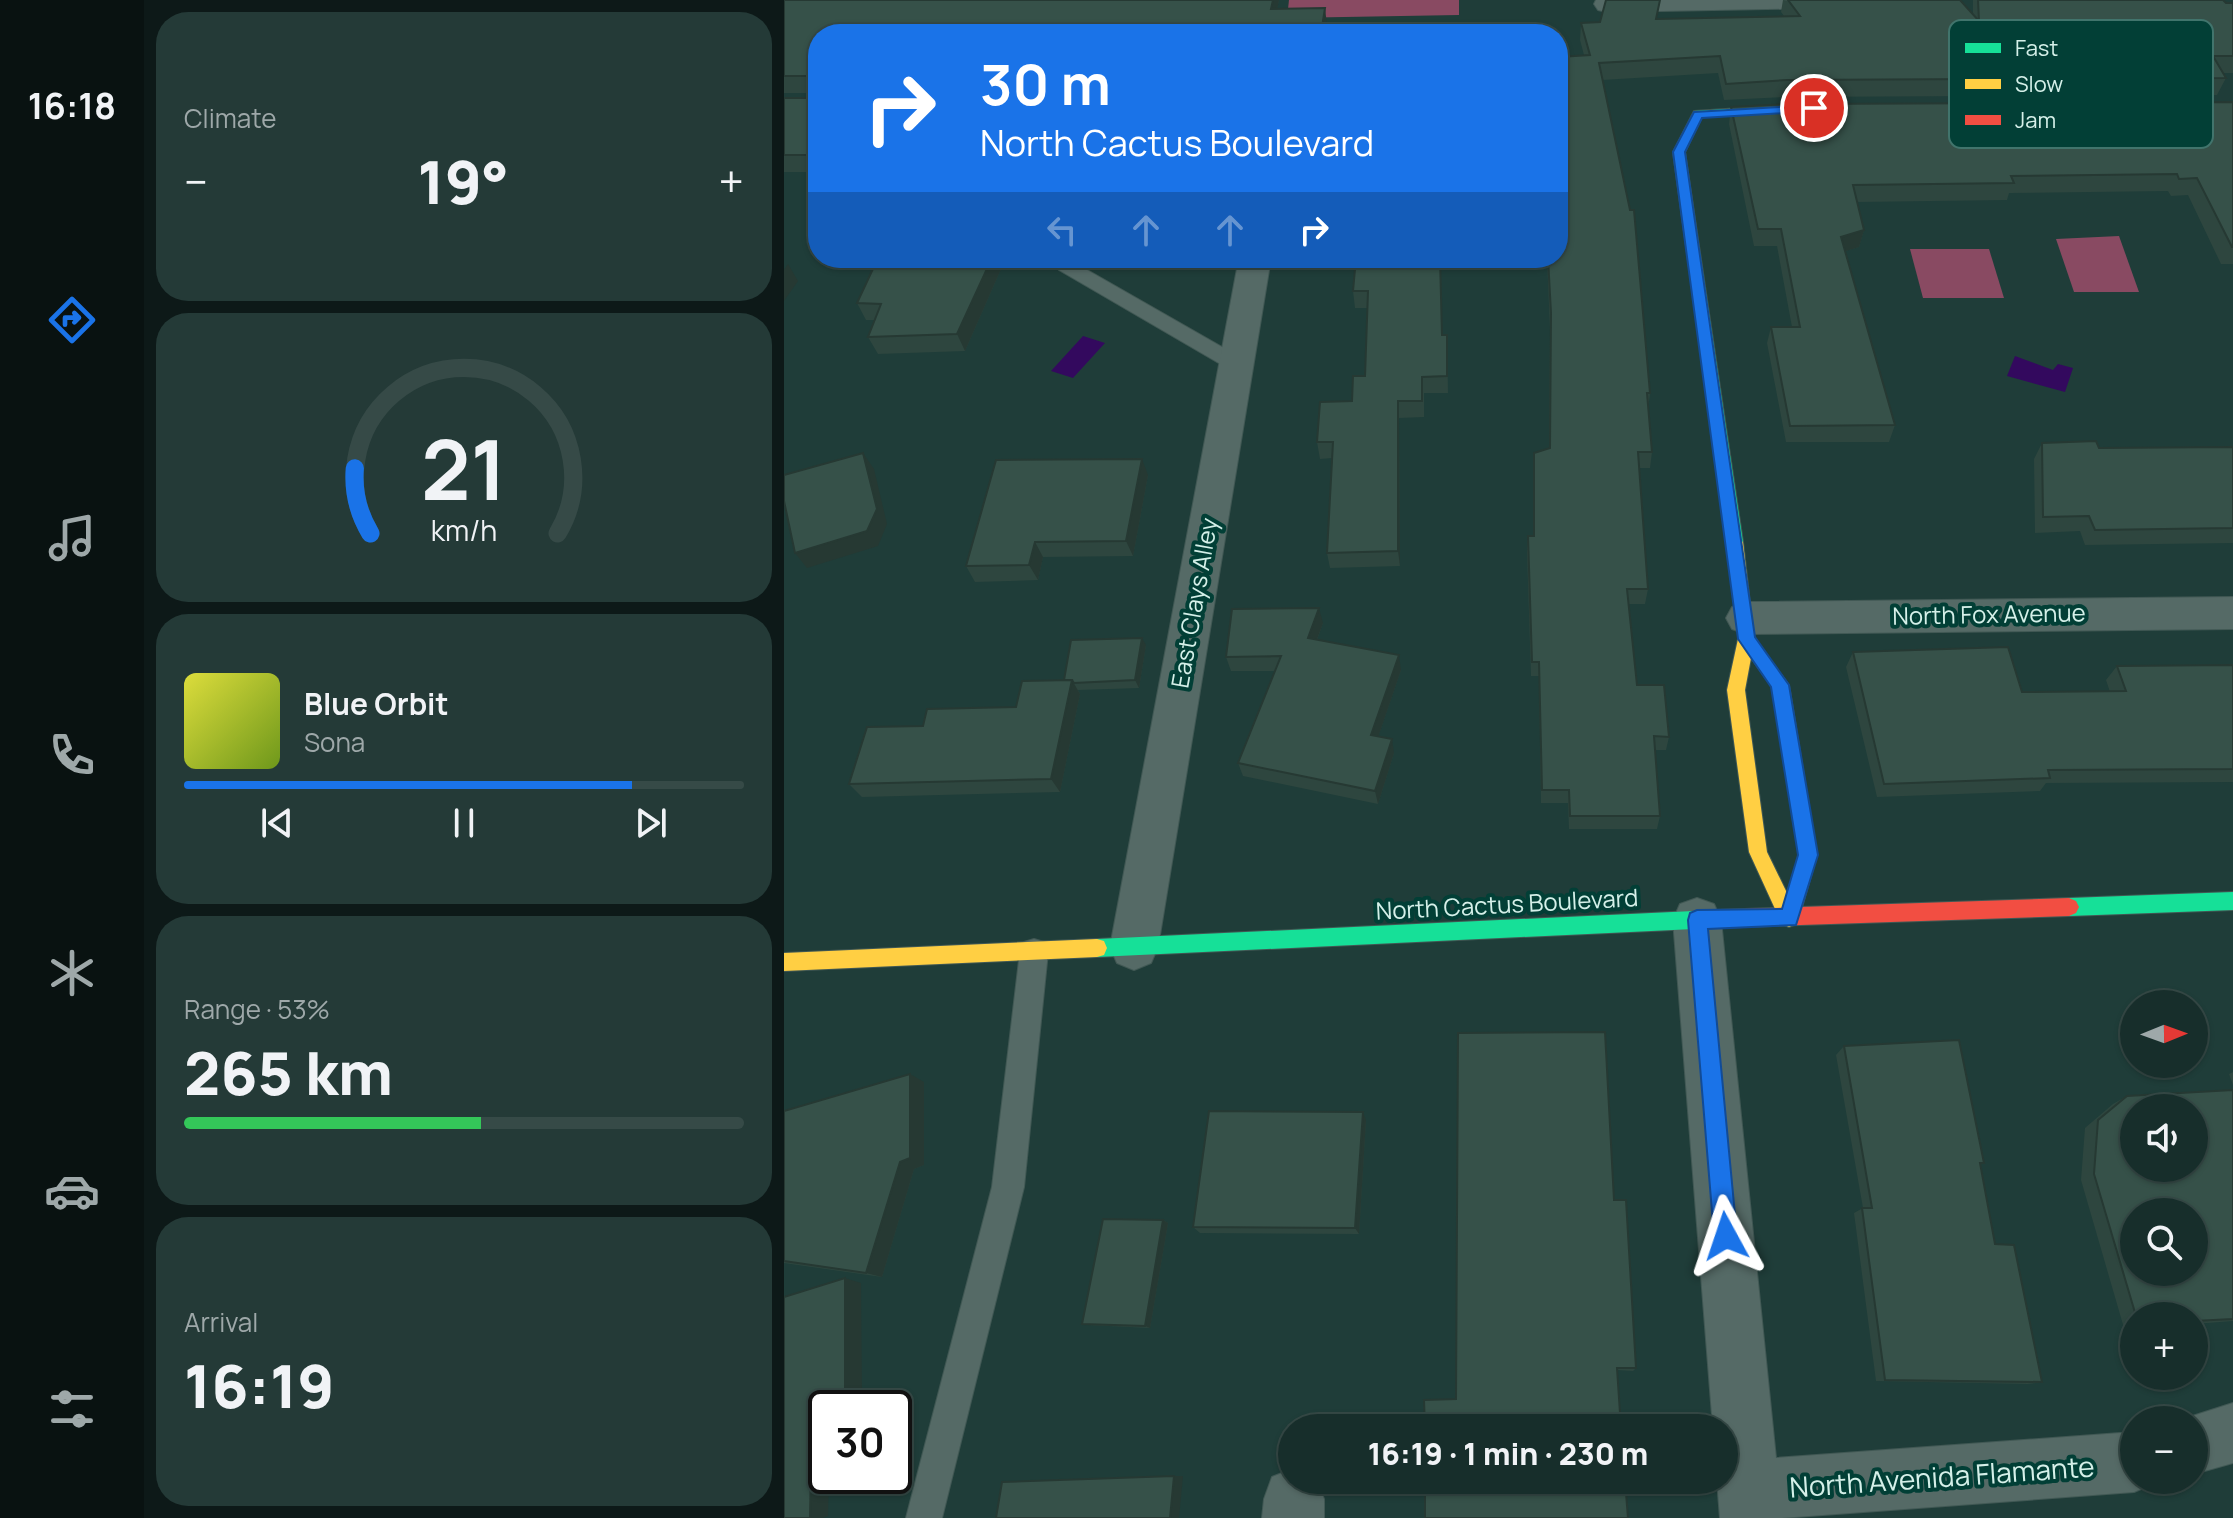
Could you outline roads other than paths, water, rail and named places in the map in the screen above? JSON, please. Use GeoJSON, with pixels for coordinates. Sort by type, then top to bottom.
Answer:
{"type":"FeatureCollection","features":[{"type":"Feature","properties":{"kind":"street"},"geometry":{"type":"LineString","coordinates":[[1607,4],[1826,0]]}},
{"type":"Feature","properties":{"kind":"street"},"geometry":{"type":"LineString","coordinates":[[1789,918],[1758,852],[1736,690],[1746,628],[1679,152],[1698,114],[1815,108]]}},
{"type":"Feature","properties":{"kind":"street","name":"East Clays Alley"},"geometry":{"type":"LineString","coordinates":[[1134,947],[1253,268]]}},
{"type":"Feature","properties":{"kind":"street","name":"North Fox Avenue"},"geometry":{"type":"LineString","coordinates":[[1746,628],[2233,613]]}},
{"type":"Feature","properties":{"kind":"street"},"geometry":{"type":"LineString","coordinates":[[1746,628],[1780,685],[1808,855],[1789,918]]}},
{"type":"Feature","properties":{"kind":"street","name":"North Cactus Boulevard"},"geometry":{"type":"LineString","coordinates":[[784,962],[1697,920],[2233,901]]}},
{"type":"Feature","properties":{"kind":"street"},"geometry":{"type":"LineString","coordinates":[[1697,920],[1750,1504]]}},
{"type":"Feature","properties":{"kind":"street"},"geometry":{"type":"LineString","coordinates":[[2208,1440],[2233,1433]]}},
{"type":"Feature","properties":{"kind":"street","name":"North Avenida Flamante"},"geometry":{"type":"LineString","coordinates":[[1750,1504],[2120,1464]]}},
{"type":"Feature","properties":{"kind":"lane"},"geometry":{"type":"LineString","coordinates":[[1069,268],[1236,364]]}},
{"type":"Feature","properties":{"kind":"lane"},"geometry":{"type":"LineString","coordinates":[[924,1518],[1008,1187],[1034,952]]}}]}
